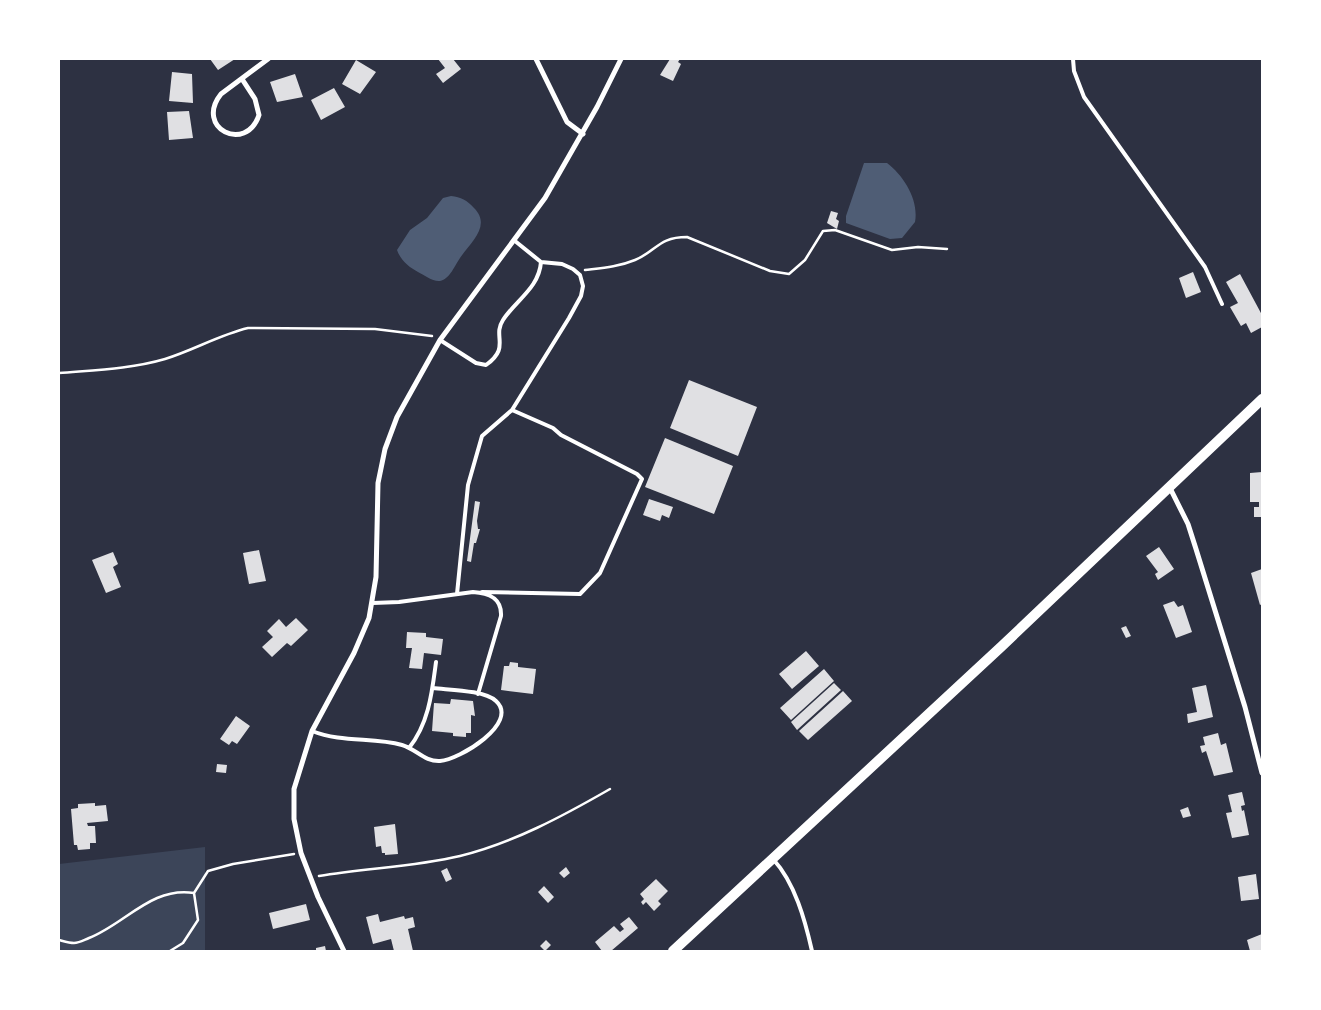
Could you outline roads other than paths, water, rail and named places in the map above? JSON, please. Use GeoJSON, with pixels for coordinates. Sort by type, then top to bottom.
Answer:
{"type":"FeatureCollection","features":[{"type":"Feature","properties":{"kind":"main road"},"geometry":{"type":"LineString","coordinates":[[673,951],[1170,488],[1262,399]]}},
{"type":"Feature","properties":{"kind":"street"},"geometry":{"type":"LineString","coordinates":[[242,79],[255,99],[259,115],[256,122],[244,133],[228,133],[216,124],[212,109],[220,94],[268,59]]}},
{"type":"Feature","properties":{"kind":"street"},"geometry":{"type":"LineString","coordinates":[[536,59],[567,122],[582,134]]}},
{"type":"Feature","properties":{"kind":"street"},"geometry":{"type":"LineString","coordinates":[[344,951],[310,878],[301,853],[294,819],[294,789],[312,731],[354,653],[373,603],[376,577],[377,492],[385,449],[397,417],[440,340],[474,291],[515,241],[541,204],[582,134],[621,59]]}},
{"type":"Feature","properties":{"kind":"street"},"geometry":{"type":"LineString","coordinates":[[1170,488],[1188,524],[1245,707],[1262,773]]}},
{"type":"Feature","properties":{"kind":"lane"},"geometry":{"type":"LineString","coordinates":[[1072,59],[1074,71],[1084,97],[1205,267],[1222,304]]}},
{"type":"Feature","properties":{"kind":"lane"},"geometry":{"type":"LineString","coordinates":[[457,594],[468,485],[482,436],[512,410],[581,296],[583,286],[580,275],[576,271],[562,264],[541,262],[515,241]]}},
{"type":"Feature","properties":{"kind":"lane"},"geometry":{"type":"LineString","coordinates":[[440,340],[476,363],[486,365],[500,350],[502,321],[534,284],[540,272],[541,262]]}},
{"type":"Feature","properties":{"kind":"lane"},"geometry":{"type":"LineString","coordinates":[[373,603],[399,602],[482,592],[580,594],[600,574],[642,479],[637,474],[561,435],[552,428],[512,410]]}},
{"type":"Feature","properties":{"kind":"lane"},"geometry":{"type":"LineString","coordinates":[[478,694],[500,624],[502,610],[496,598],[482,592]]}},
{"type":"Feature","properties":{"kind":"lane"},"geometry":{"type":"LineString","coordinates":[[410,748],[420,732],[433,688],[436,662]]}},
{"type":"Feature","properties":{"kind":"lane"},"geometry":{"type":"LineString","coordinates":[[312,731],[338,738],[395,744],[410,748],[423,757],[439,762],[461,755],[484,741],[498,721],[500,708],[493,698],[433,688]]}},
{"type":"Feature","properties":{"kind":"lane"},"geometry":{"type":"LineString","coordinates":[[772,859],[785,876],[796,898],[806,924],[812,951]]}}]}
